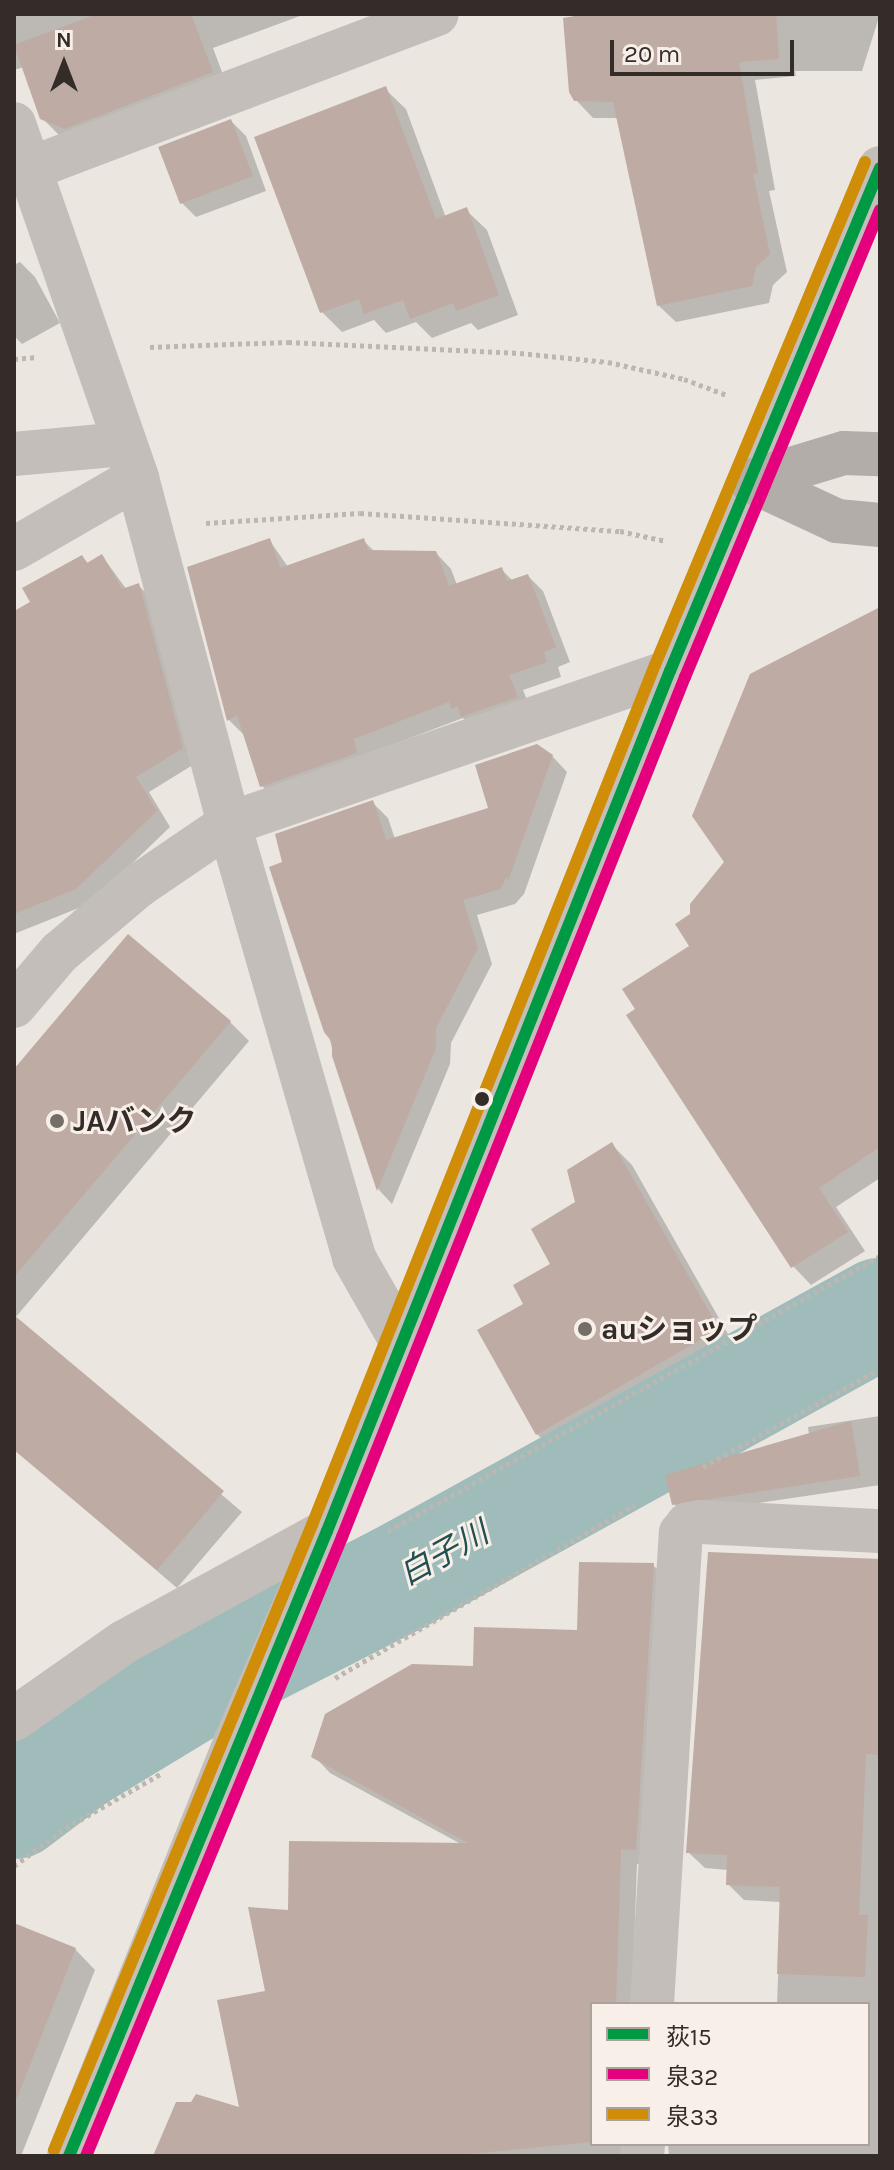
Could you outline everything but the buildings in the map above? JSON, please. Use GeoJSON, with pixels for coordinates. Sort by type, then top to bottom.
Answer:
{"type":"FeatureCollection","features":[{"type":"Feature","properties":{"kind":"main road"},"geometry":{"type":"LineString","coordinates":[[751,481],[844,453],[880,454]]}},
{"type":"Feature","properties":{"kind":"main road"},"geometry":{"type":"LineString","coordinates":[[751,481],[837,521],[880,525]]}},
{"type":"Feature","properties":{"kind":"street"},"geometry":{"type":"LineString","coordinates":[[29,169],[436,14]]}},
{"type":"Feature","properties":{"kind":"street"},"geometry":{"type":"LineString","coordinates":[[14,124],[151,526],[229,824],[354,1258],[402,1342]]}},
{"type":"Feature","properties":{"kind":"street"},"geometry":{"type":"LineString","coordinates":[[69,2156],[236,1741],[320,1546],[670,671],[880,168]]}},
{"type":"Feature","properties":{"kind":"street"},"geometry":{"type":"LineString","coordinates":[[14,454],[131,461]]}},
{"type":"Feature","properties":{"kind":"street"},"geometry":{"type":"LineString","coordinates":[[14,549],[131,461]]}},
{"type":"Feature","properties":{"kind":"street"},"geometry":{"type":"LineString","coordinates":[[14,1006],[59,953],[104,914],[229,824],[670,671]]}},
{"type":"Feature","properties":{"kind":"street"},"geometry":{"type":"LineString","coordinates":[[652,2002],[681,1533],[688,1524],[700,1522],[880,1531]]}},
{"type":"Feature","properties":{"kind":"street"},"geometry":{"type":"LineString","coordinates":[[14,1719],[124,1642],[320,1546]]}},
{"type":"Feature","properties":{"kind":"path"},"geometry":{"type":"LineString","coordinates":[[14,359],[92,351],[288,342],[593,360],[684,379],[779,415]]}},
{"type":"Feature","properties":{"kind":"path"},"geometry":{"type":"LineString","coordinates":[[151,526],[360,513],[620,531],[717,561]]}},
{"type":"Feature","properties":{"kind":"path"},"geometry":{"type":"LineString","coordinates":[[383,1533],[880,1256]]}},
{"type":"Feature","properties":{"kind":"path"},"geometry":{"type":"LineString","coordinates":[[687,1475],[880,1369]]}},
{"type":"Feature","properties":{"kind":"path"},"geometry":{"type":"LineString","coordinates":[[335,1678],[646,1499]]}},
{"type":"Feature","properties":{"kind":"path"},"geometry":{"type":"LineString","coordinates":[[14,1866],[66,1828],[167,1770]]}},
{"type":"Feature","properties":{"kind":"waterway","name":"白子川"},"geometry":{"type":"LineString","coordinates":[[14,1804],[76,1757],[218,1671],[398,1579],[880,1313]]}},
{"type":"Feature","properties":{"kind":"transit line","name":"泉33"},"geometry":{"type":"LineString","coordinates":[[54,2150],[312,1525],[655,665],[865,162]]}},
{"type":"Feature","properties":{"kind":"transit line","name":"荻15"},"geometry":{"type":"LineString","coordinates":[[69,2156],[327,1531],[670,671],[880,168]]}},
{"type":"Feature","properties":{"kind":"transit line","name":"泉32"},"geometry":{"type":"LineString","coordinates":[[86,2156],[342,1537],[685,677],[880,210]]}},
{"type":"Feature","properties":{"kind":"place","name":"JAバンク"},"geometry":{"type":"Point","coordinates":[57,1121]}},
{"type":"Feature","properties":{"kind":"place","name":"auショップ"},"geometry":{"type":"Point","coordinates":[585,1329]}}]}
